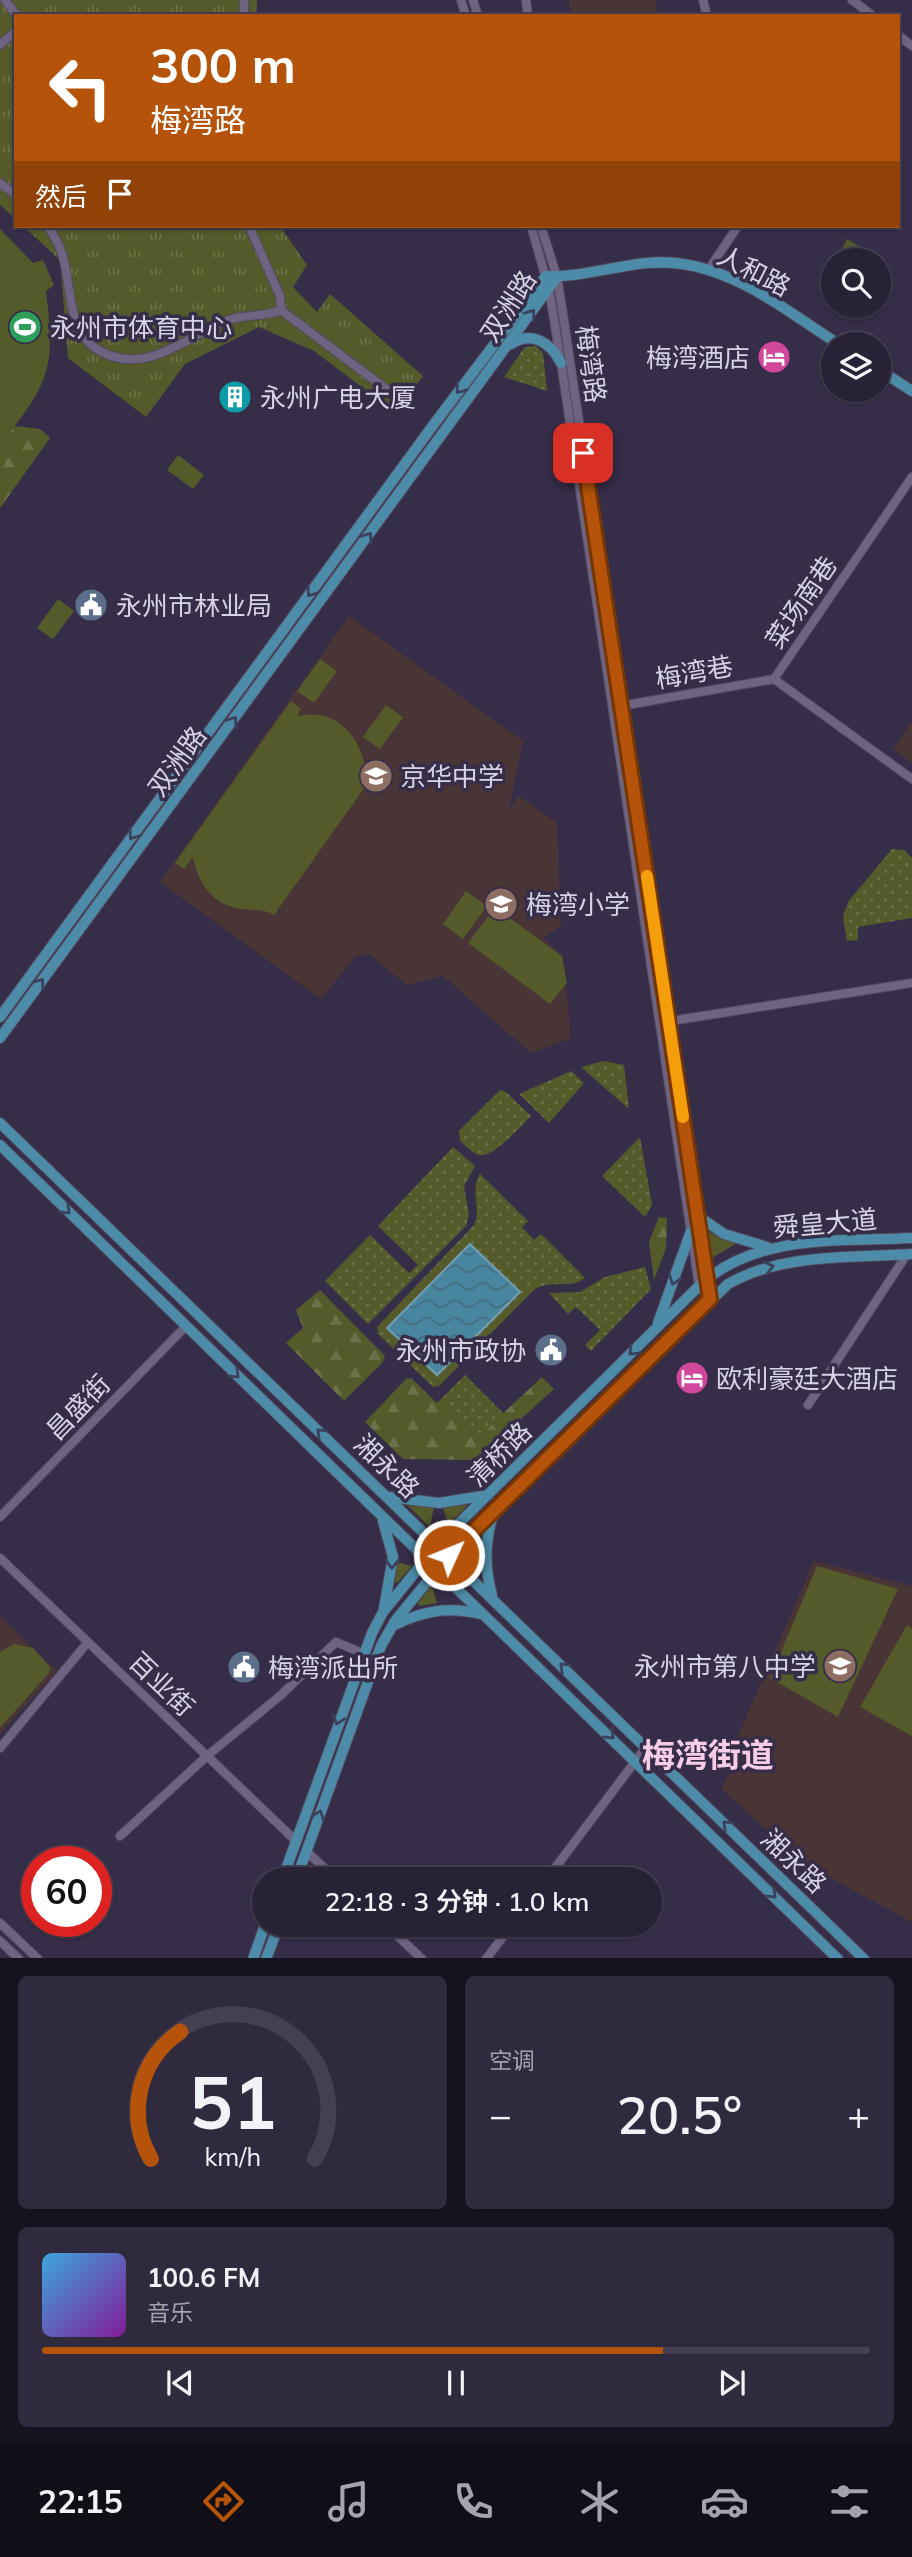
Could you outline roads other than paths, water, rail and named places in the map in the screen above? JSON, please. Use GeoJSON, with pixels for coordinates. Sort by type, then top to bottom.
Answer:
{"type":"FeatureCollection","features":[{"type":"Feature","properties":{"kind":"main road","name":"人和路"},"geometry":{"type":"LineString","coordinates":[[551,276],[657,262],[685,263],[709,269],[737,281],[821,333]]}},
{"type":"Feature","properties":{"kind":"main road","name":"双洲路"},"geometry":{"type":"LineString","coordinates":[[0,1038],[508,346],[549,289],[551,276]]}},
{"type":"Feature","properties":{"kind":"main road","name":"双洲路"},"geometry":{"type":"LineString","coordinates":[[0,1017],[475,369],[551,276]]}},
{"type":"Feature","properties":{"kind":"main road"},"geometry":{"type":"LineString","coordinates":[[508,346],[521,338],[539,340],[554,351],[561,363]]}},
{"type":"Feature","properties":{"kind":"main road"},"geometry":{"type":"LineString","coordinates":[[475,369],[485,377]]}},
{"type":"Feature","properties":{"kind":"main road"},"geometry":{"type":"LineString","coordinates":[[891,377],[912,391]]}},
{"type":"Feature","properties":{"kind":"main road"},"geometry":{"type":"LineString","coordinates":[[12,1000],[22,1008]]}},
{"type":"Feature","properties":{"kind":"main road"},"geometry":{"type":"LineString","coordinates":[[0,1115],[3,1126]]}},
{"type":"Feature","properties":{"kind":"main road","name":"湘永路"},"geometry":{"type":"LineString","coordinates":[[3,1126],[864,1958]]}},
{"type":"Feature","properties":{"kind":"main road","name":"湘永路"},"geometry":{"type":"LineString","coordinates":[[0,1145],[838,1958]]}},
{"type":"Feature","properties":{"kind":"main road"},"geometry":{"type":"LineString","coordinates":[[37,1181],[48,1169]]}},
{"type":"Feature","properties":{"kind":"main road"},"geometry":{"type":"LineString","coordinates":[[656,1328],[694,1224],[767,1248]]}},
{"type":"Feature","properties":{"kind":"main road","name":"舜皇大道"},"geometry":{"type":"LineString","coordinates":[[703,1282],[725,1264],[767,1248],[912,1238]]}},
{"type":"Feature","properties":{"kind":"main road","name":"舜皇大道"},"geometry":{"type":"LineString","coordinates":[[710,1299],[728,1284],[768,1266],[909,1254]]}},
{"type":"Feature","properties":{"kind":"main road","name":"清桥路"},"geometry":{"type":"LineString","coordinates":[[287,1867],[362,1653],[383,1612],[425,1558],[703,1282]]}},
{"type":"Feature","properties":{"kind":"main road","name":"清桥路"},"geometry":{"type":"LineString","coordinates":[[300,1867],[371,1666],[393,1623],[449,1555],[710,1299]]}},
{"type":"Feature","properties":{"kind":"main road"},"geometry":{"type":"LineString","coordinates":[[388,1497],[439,1503],[487,1496],[495,1510],[486,1538],[486,1574],[494,1598]]}},
{"type":"Feature","properties":{"kind":"main road"},"geometry":{"type":"LineString","coordinates":[[382,1516],[393,1557],[392,1580],[383,1612],[393,1623],[437,1609],[459,1609],[484,1615]]}},
{"type":"Feature","properties":{"kind":"main road"},"geometry":{"type":"LineString","coordinates":[[253,1958],[261,1937]]}},
{"type":"Feature","properties":{"kind":"main road"},"geometry":{"type":"LineString","coordinates":[[266,1958],[274,1937]]}},
{"type":"Feature","properties":{"kind":"street"},"geometry":{"type":"LineString","coordinates":[[852,0],[870,14]]}},
{"type":"Feature","properties":{"kind":"street"},"geometry":{"type":"LineString","coordinates":[[0,45],[14,33]]}},
{"type":"Feature","properties":{"kind":"street"},"geometry":{"type":"LineString","coordinates":[[48,228],[64,256],[77,323],[89,342],[109,356],[124,361],[150,358],[225,321],[251,313],[281,310],[394,395]]}},
{"type":"Feature","properties":{"kind":"street"},"geometry":{"type":"LineString","coordinates":[[251,228],[279,296],[281,310]]}},
{"type":"Feature","properties":{"kind":"street","name":"梅湾路"},"geometry":{"type":"LineString","coordinates":[[532,228],[551,276]]}},
{"type":"Feature","properties":{"kind":"street","name":"梅湾路"},"geometry":{"type":"LineString","coordinates":[[541,228],[621,706],[694,1224]]}},
{"type":"Feature","properties":{"kind":"street"},"geometry":{"type":"LineString","coordinates":[[709,269],[737,228]]}},
{"type":"Feature","properties":{"kind":"street","name":"梅湾路"},"geometry":{"type":"LineString","coordinates":[[549,289],[703,1282],[710,1299]]}},
{"type":"Feature","properties":{"kind":"street","name":"菜场南巷"},"geometry":{"type":"LineString","coordinates":[[912,477],[774,679],[912,779]]}},
{"type":"Feature","properties":{"kind":"street","name":"梅湾巷"},"geometry":{"type":"LineString","coordinates":[[621,706],[774,679]]}},
{"type":"Feature","properties":{"kind":"street"},"geometry":{"type":"LineString","coordinates":[[677,1020],[912,983]]}},
{"type":"Feature","properties":{"kind":"street"},"geometry":{"type":"LineString","coordinates":[[808,1405],[909,1254]]}},
{"type":"Feature","properties":{"kind":"street","name":"昌盛街"},"geometry":{"type":"LineString","coordinates":[[0,1517],[186,1326]]}},
{"type":"Feature","properties":{"kind":"street","name":"百业街"},"geometry":{"type":"LineString","coordinates":[[0,1558],[296,1841]]}},
{"type":"Feature","properties":{"kind":"street"},"geometry":{"type":"LineString","coordinates":[[0,1748],[88,1642]]}},
{"type":"Feature","properties":{"kind":"street"},"geometry":{"type":"LineString","coordinates":[[120,1836],[207,1756],[281,1695],[336,1642],[362,1653]]}},
{"type":"Feature","properties":{"kind":"street"},"geometry":{"type":"LineString","coordinates":[[556,1867],[646,1747]]}},
{"type":"Feature","properties":{"kind":"street"},"geometry":{"type":"LineString","coordinates":[[306,1851],[323,1867]]}},
{"type":"Feature","properties":{"kind":"street"},"geometry":{"type":"LineString","coordinates":[[0,1923],[38,1958]]}},
{"type":"Feature","properties":{"kind":"street"},"geometry":{"type":"LineString","coordinates":[[399,1937],[422,1958]]}},
{"type":"Feature","properties":{"kind":"street"},"geometry":{"type":"LineString","coordinates":[[486,1958],[503,1937]]}},
{"type":"Feature","properties":{"kind":"street"},"geometry":{"type":"LineString","coordinates":[[0,1941],[19,1958]]}},
{"type":"Feature","properties":{"kind":"water"},"geometry":{"type":"Polygon","coordinates":[[[470,1244],[520,1292],[437,1375],[387,1328],[470,1244]]]}},
{"type":"Feature","properties":{"kind":"place","name":"永州市体育中心"},"geometry":{"type":"Point","coordinates":[25,327]}},
{"type":"Feature","properties":{"kind":"place","name":"梅湾酒店"},"geometry":{"type":"Point","coordinates":[774,357]}},
{"type":"Feature","properties":{"kind":"place","name":"永州广电大厦"},"geometry":{"type":"Point","coordinates":[235,397]}},
{"type":"Feature","properties":{"kind":"place","name":"永州市林业局"},"geometry":{"type":"Point","coordinates":[91,605]}},
{"type":"Feature","properties":{"kind":"place","name":"京华中学"},"geometry":{"type":"Point","coordinates":[376,776]}},
{"type":"Feature","properties":{"kind":"place","name":"梅湾小学"},"geometry":{"type":"Point","coordinates":[501,904]}},
{"type":"Feature","properties":{"kind":"place","name":"永州市政协"},"geometry":{"type":"Point","coordinates":[551,1350]}},
{"type":"Feature","properties":{"kind":"place","name":"欧利豪廷大酒店"},"geometry":{"type":"Point","coordinates":[692,1378]}},
{"type":"Feature","properties":{"kind":"place","name":"永州市第八中学"},"geometry":{"type":"Point","coordinates":[840,1666]}},
{"type":"Feature","properties":{"kind":"place","name":"梅湾派出所"},"geometry":{"type":"Point","coordinates":[244,1667]}},
{"type":"Feature","properties":{"kind":"district","name":"梅湾街道"},"geometry":{"type":"Point","coordinates":[708,1754]}}]}
